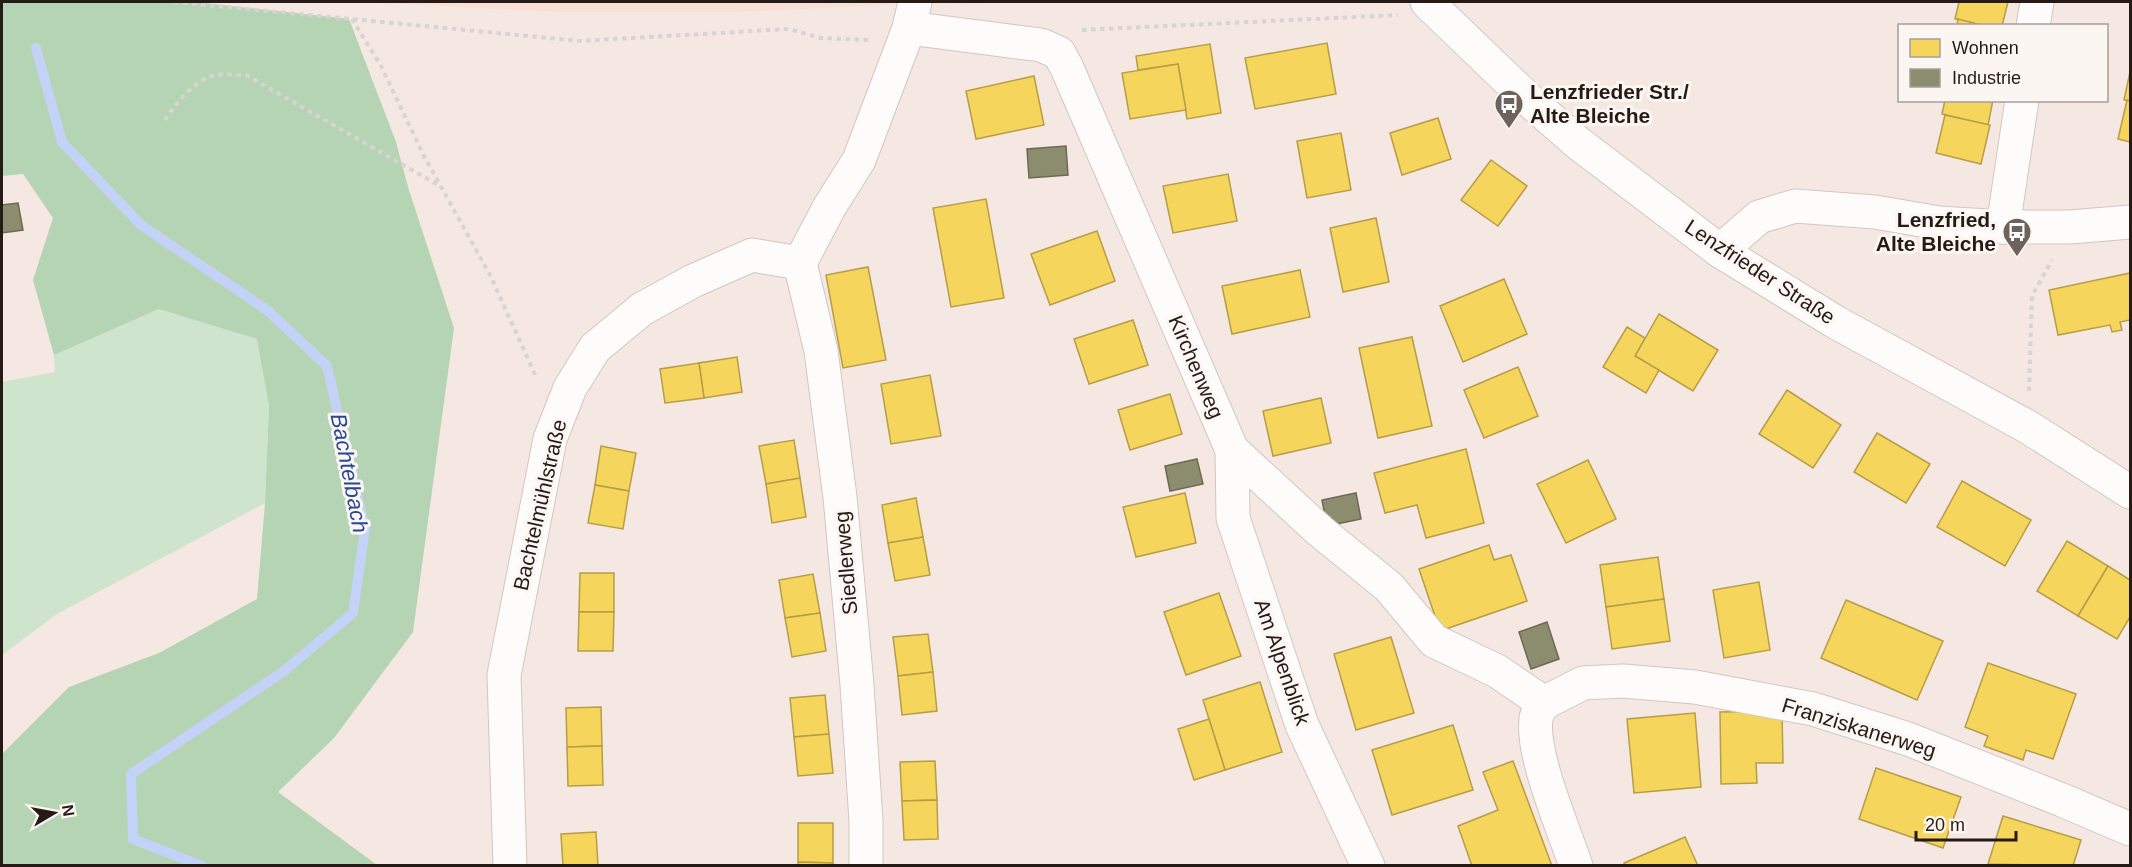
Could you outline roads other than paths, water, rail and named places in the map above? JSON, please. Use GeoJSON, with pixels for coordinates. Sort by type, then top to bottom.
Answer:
{"type":"FeatureCollection","features":[{"type":"Feature","properties":{"kind":"street"},"geometry":{"type":"LineString","coordinates":[[2033,24],[2037,2]]}},
{"type":"Feature","properties":{"kind":"street","name":"Lenzfrieder Straße"},"geometry":{"type":"LineString","coordinates":[[1433,8],[1578,143],[1720,251],[1837,323],[2028,427],[2130,492]]}},
{"type":"Feature","properties":{"kind":"street"},"geometry":{"type":"LineString","coordinates":[[800,263],[830,206],[859,160],[912,15]]}},
{"type":"Feature","properties":{"kind":"street","name":"Kirchenweg"},"geometry":{"type":"LineString","coordinates":[[912,15],[1041,45],[1059,54],[1068,68],[1232,450],[1320,531],[1389,587],[1434,641],[1497,670],[1544,703]]}},
{"type":"Feature","properties":{"kind":"street"},"geometry":{"type":"LineString","coordinates":[[2003,227],[2022,102]]}},
{"type":"Feature","properties":{"kind":"street"},"geometry":{"type":"LineString","coordinates":[[1720,251],[1759,217],[1795,206],[1875,212],[1940,224],[2070,228],[2130,222]]}},
{"type":"Feature","properties":{"kind":"street","name":"Bachtelmühlstraße"},"geometry":{"type":"LineString","coordinates":[[510,866],[504,675],[550,439],[570,388],[595,348],[642,309],[693,281],[752,255],[800,263]]}},
{"type":"Feature","properties":{"kind":"street","name":"Siedlerweg"},"geometry":{"type":"LineString","coordinates":[[800,263],[821,351],[840,497],[858,696],[866,821],[866,866]]}},
{"type":"Feature","properties":{"kind":"street","name":"Am Alpenblick"},"geometry":{"type":"LineString","coordinates":[[1232,450],[1233,518],[1302,725],[1368,866]]}},
{"type":"Feature","properties":{"kind":"street","name":"Franziskanerweg"},"geometry":{"type":"LineString","coordinates":[[1544,703],[1583,683],[1623,681],[1695,687],[1813,709],[1908,740],[2130,829]]}},
{"type":"Feature","properties":{"kind":"street"},"geometry":{"type":"LineString","coordinates":[[1544,703],[1536,717],[1537,744],[1543,771],[1576,866]]}},
{"type":"Feature","properties":{"kind":"waterway","name":"Bachtelbach"},"geometry":{"type":"LineString","coordinates":[[36,48],[62,142],[141,225],[267,310],[327,366],[365,529],[353,613],[284,671],[131,774],[133,839],[202,866]]}},
{"type":"Feature","properties":{"kind":"place","name":"Lenzfrieder Str./ Alte Bleiche"},"geometry":{"type":"Point","coordinates":[1509,130]}},
{"type":"Feature","properties":{"kind":"place","name":"Lenzfried, Alte Bleiche"},"geometry":{"type":"Point","coordinates":[2017,258]}}]}
